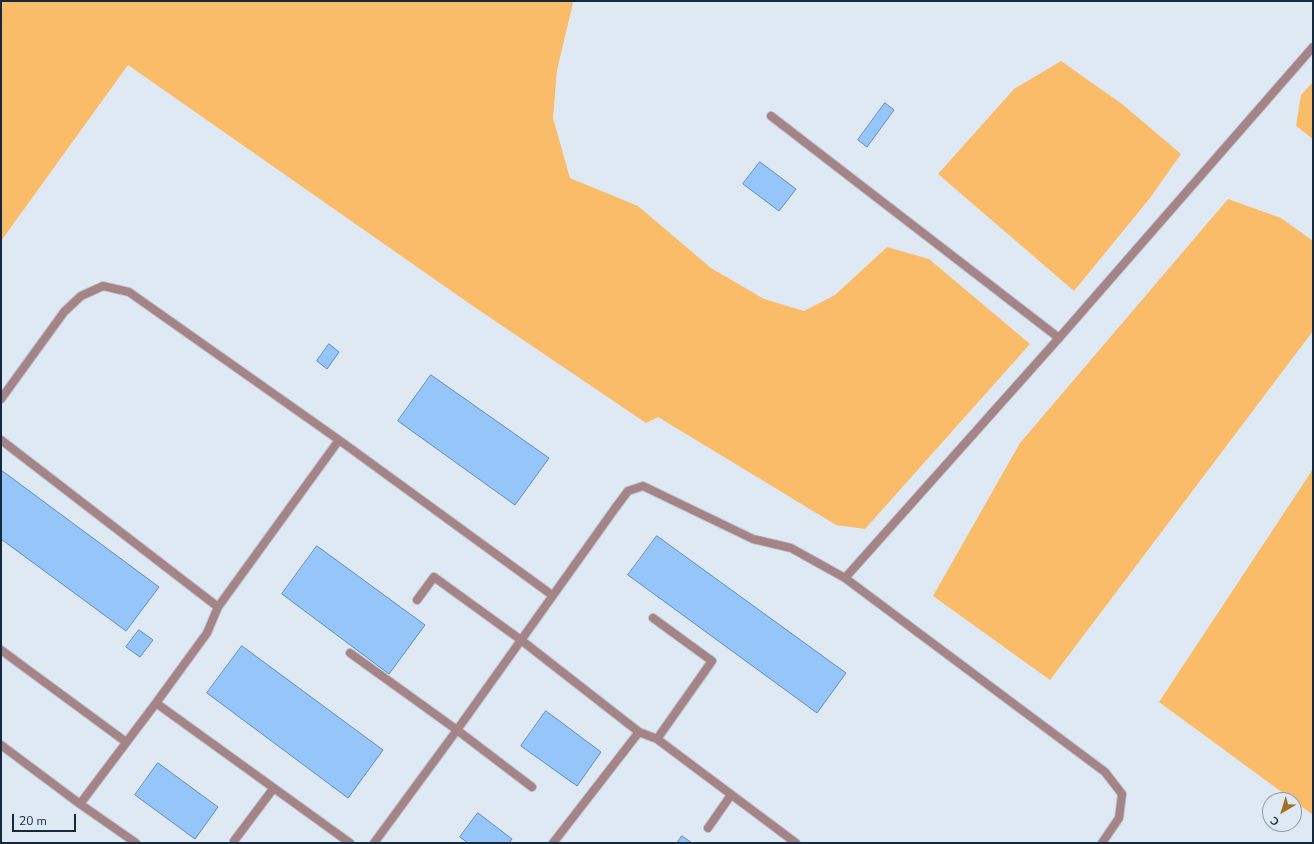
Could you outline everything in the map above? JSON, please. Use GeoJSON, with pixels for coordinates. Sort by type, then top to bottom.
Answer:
{"type":"FeatureCollection","features":[{"type":"Feature","properties":{"kind":"street"},"geometry":{"type":"LineString","coordinates":[[845,578],[1059,338],[1313,47]]}},
{"type":"Feature","properties":{"kind":"street"},"geometry":{"type":"LineString","coordinates":[[771,116],[1059,338]]}},
{"type":"Feature","properties":{"kind":"street"},"geometry":{"type":"LineString","coordinates":[[1,399],[64,312],[81,296],[103,286],[129,292],[339,440],[552,595]]}},
{"type":"Feature","properties":{"kind":"street"},"geometry":{"type":"LineString","coordinates":[[1,440],[218,607]]}},
{"type":"Feature","properties":{"kind":"street"},"geometry":{"type":"LineString","coordinates":[[80,804],[207,633],[218,607],[339,440]]}},
{"type":"Feature","properties":{"kind":"street"},"geometry":{"type":"LineString","coordinates":[[374,843],[628,491],[643,486],[753,539],[791,548],[845,578],[1105,772],[1122,794],[1119,818],[1102,843]]}},
{"type":"Feature","properties":{"kind":"street"},"geometry":{"type":"LineString","coordinates":[[417,600],[434,577],[521,640],[639,732],[657,739],[796,843]]}},
{"type":"Feature","properties":{"kind":"street"},"geometry":{"type":"LineString","coordinates":[[653,618],[712,662],[657,739]]}},
{"type":"Feature","properties":{"kind":"street"},"geometry":{"type":"LineString","coordinates":[[1,650],[126,742]]}},
{"type":"Feature","properties":{"kind":"street"},"geometry":{"type":"LineString","coordinates":[[350,654],[457,730],[532,788]]}},
{"type":"Feature","properties":{"kind":"street"},"geometry":{"type":"LineString","coordinates":[[156,703],[273,789],[350,843]]}},
{"type":"Feature","properties":{"kind":"street"},"geometry":{"type":"LineString","coordinates":[[554,843],[639,732]]}},
{"type":"Feature","properties":{"kind":"street"},"geometry":{"type":"LineString","coordinates":[[1,745],[80,804],[136,843]]}},
{"type":"Feature","properties":{"kind":"street"},"geometry":{"type":"LineString","coordinates":[[234,841],[273,789]]}},
{"type":"Feature","properties":{"kind":"street"},"geometry":{"type":"LineString","coordinates":[[708,828],[731,795]]}},
{"type":"Feature","properties":{"kind":"shaded area"},"geometry":{"type":"Polygon","coordinates":[[[1,1],[570,1],[573,3],[557,70],[553,118],[570,178],[638,206],[711,268],[764,299],[804,311],[835,295],[887,247],[929,259],[1030,344],[865,529],[836,525],[658,417],[646,423],[470,304],[128,65],[1,241],[1,1]]]}},
{"type":"Feature","properties":{"kind":"shaded area"},"geometry":{"type":"Polygon","coordinates":[[[1061,61],[1122,104],[1181,154],[1150,198],[1074,291],[938,174],[1014,89],[1061,61]]]}},
{"type":"Feature","properties":{"kind":"shaded area"},"geometry":{"type":"Polygon","coordinates":[[[1313,82],[1313,139],[1296,126],[1301,95],[1313,82]]]}},
{"type":"Feature","properties":{"kind":"shaded area"},"geometry":{"type":"Polygon","coordinates":[[[1228,199],[1281,218],[1313,241],[1313,331],[1050,680],[933,596],[1020,443],[1228,199]]]}},
{"type":"Feature","properties":{"kind":"shaded area"},"geometry":{"type":"Polygon","coordinates":[[[1313,469],[1313,815],[1302,807],[1302,792],[1282,792],[1159,702],[1313,469]]]}},
{"type":"Feature","properties":{"kind":"building"},"geometry":{"type":"Polygon","coordinates":[[[885,103],[894,110],[867,147],[858,140],[885,103]]]}},
{"type":"Feature","properties":{"kind":"building"},"geometry":{"type":"Polygon","coordinates":[[[760,162],[796,189],[779,211],[743,184],[760,162]]]}},
{"type":"Feature","properties":{"kind":"building"},"geometry":{"type":"Polygon","coordinates":[[[329,344],[339,352],[327,369],[317,361],[329,344]]]}},
{"type":"Feature","properties":{"kind":"building"},"geometry":{"type":"Polygon","coordinates":[[[431,375],[549,458],[515,505],[398,421],[431,375]]]}},
{"type":"Feature","properties":{"kind":"building"},"geometry":{"type":"Polygon","coordinates":[[[1,470],[159,587],[126,631],[1,539],[1,470]]]}},
{"type":"Feature","properties":{"kind":"building"},"geometry":{"type":"Polygon","coordinates":[[[657,536],[846,673],[817,713],[628,575],[657,536]]]}},
{"type":"Feature","properties":{"kind":"building"},"geometry":{"type":"Polygon","coordinates":[[[317,546],[425,625],[389,674],[282,594],[317,546]]]}},
{"type":"Feature","properties":{"kind":"building"},"geometry":{"type":"Polygon","coordinates":[[[139,630],[153,640],[140,657],[126,647],[139,630]]]}},
{"type":"Feature","properties":{"kind":"building"},"geometry":{"type":"Polygon","coordinates":[[[242,646],[383,750],[348,798],[207,693],[242,646]]]}},
{"type":"Feature","properties":{"kind":"building"},"geometry":{"type":"Polygon","coordinates":[[[546,711],[601,752],[577,786],[521,746],[546,711]]]}},
{"type":"Feature","properties":{"kind":"building"},"geometry":{"type":"Polygon","coordinates":[[[158,763],[218,807],[195,839],[135,795],[158,763]]]}},
{"type":"Feature","properties":{"kind":"building"},"geometry":{"type":"Polygon","coordinates":[[[478,813],[512,839],[509,843],[468,843],[460,837],[478,813]]]}},
{"type":"Feature","properties":{"kind":"building"},"geometry":{"type":"Polygon","coordinates":[[[682,836],[692,843],[677,843],[682,836]]]}}]}
